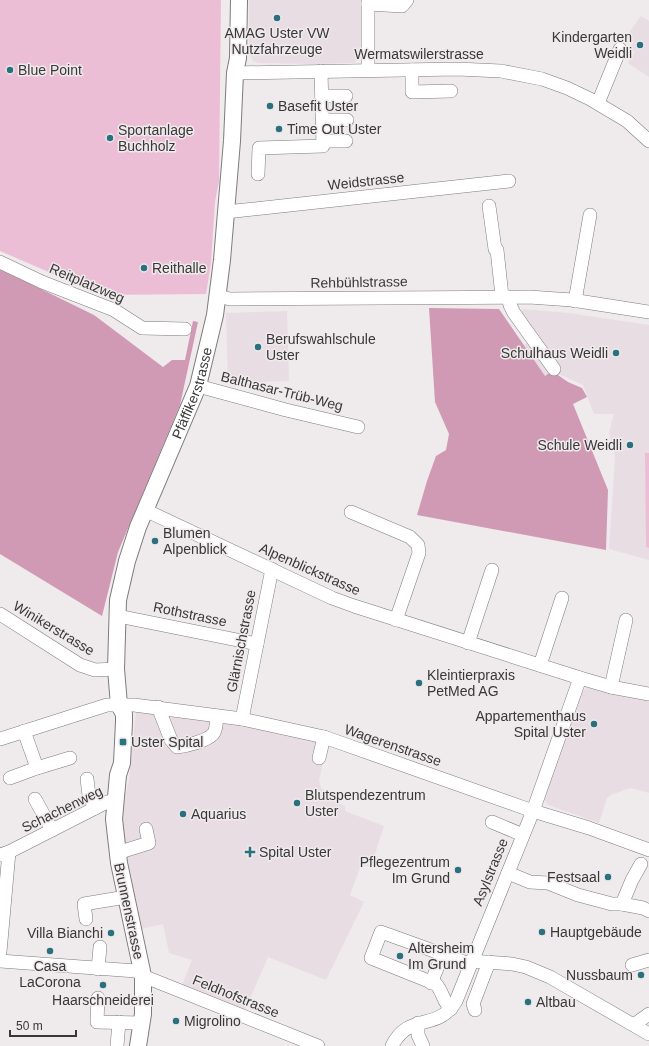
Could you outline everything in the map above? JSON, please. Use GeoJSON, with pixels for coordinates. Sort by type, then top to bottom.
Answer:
{"type":"FeatureCollection","features":[{"type":"Feature","properties":{"kind":"main road","name":"Pfäffikerstrasse"},"geometry":{"type":"LineString","coordinates":[[230,0],[232,57],[235,73]]}},
{"type":"Feature","properties":{"kind":"main road","name":"Pfäffikerstrasse"},"geometry":{"type":"LineString","coordinates":[[119,705],[116,669],[118,600],[123,578],[131,545],[198,386],[218,296],[232,141],[235,73],[238,58],[239,0]]}},
{"type":"Feature","properties":{"kind":"main road","name":"Brunnenstrasse"},"geometry":{"type":"LineString","coordinates":[[119,705],[124,714],[122,763],[118,775],[114,819],[117,853],[143,976],[143,1007],[138,1046]]}},
{"type":"Feature","properties":{"kind":"street"},"geometry":{"type":"LineString","coordinates":[[368,70],[368,2],[402,6],[407,0]]}},
{"type":"Feature","properties":{"kind":"street"},"geometry":{"type":"LineString","coordinates":[[598,103],[620,49]]}},
{"type":"Feature","properties":{"kind":"street","name":"Wermatswilerstrasse"},"geometry":{"type":"LineString","coordinates":[[235,73],[480,69],[521,74],[542,79],[567,88],[598,103],[627,121],[649,141]]}},
{"type":"Feature","properties":{"kind":"street"},"geometry":{"type":"LineString","coordinates":[[412,70],[412,92],[451,91]]}},
{"type":"Feature","properties":{"kind":"street"},"geometry":{"type":"LineString","coordinates":[[258,174],[259,148],[323,146],[321,71]]}},
{"type":"Feature","properties":{"kind":"street"},"geometry":{"type":"LineString","coordinates":[[322,96],[346,96]]}},
{"type":"Feature","properties":{"kind":"street"},"geometry":{"type":"LineString","coordinates":[[323,120],[347,120]]}},
{"type":"Feature","properties":{"kind":"street"},"geometry":{"type":"LineString","coordinates":[[323,141],[346,141]]}},
{"type":"Feature","properties":{"kind":"street","name":"Weidstrasse"},"geometry":{"type":"LineString","coordinates":[[226,212],[509,181]]}},
{"type":"Feature","properties":{"kind":"street"},"geometry":{"type":"LineString","coordinates":[[489,206],[495,249],[497,250],[505,296],[514,313],[554,370]]}},
{"type":"Feature","properties":{"kind":"street"},"geometry":{"type":"LineString","coordinates":[[575,300],[590,215]]}},
{"type":"Feature","properties":{"kind":"street","name":"Reitplatzweg"},"geometry":{"type":"LineString","coordinates":[[0,262],[42,282],[114,310],[142,328],[185,329]]}},
{"type":"Feature","properties":{"kind":"street","name":"Rehbühlstrasse"},"geometry":{"type":"LineString","coordinates":[[218,296],[230,299],[505,296],[575,300],[649,312]]}},
{"type":"Feature","properties":{"kind":"street","name":"Balthasar-Trüb-Weg"},"geometry":{"type":"LineString","coordinates":[[198,386],[286,410],[358,427]]}},
{"type":"Feature","properties":{"kind":"street","name":"Alpenblickstrasse"},"geometry":{"type":"LineString","coordinates":[[145,510],[339,601],[580,678],[611,687],[649,694]]}},
{"type":"Feature","properties":{"kind":"street"},"geometry":{"type":"LineString","coordinates":[[351,512],[410,537],[418,545],[419,553],[396,620]]}},
{"type":"Feature","properties":{"kind":"street","name":"Glärnischstrasse"},"geometry":{"type":"LineString","coordinates":[[242,719],[272,569]]}},
{"type":"Feature","properties":{"kind":"street"},"geometry":{"type":"LineString","coordinates":[[468,643],[492,570]]}},
{"type":"Feature","properties":{"kind":"street"},"geometry":{"type":"LineString","coordinates":[[540,665],[562,598]]}},
{"type":"Feature","properties":{"kind":"street","name":"Winikerstrasse"},"geometry":{"type":"LineString","coordinates":[[0,614],[80,665],[95,670],[116,669]]}},
{"type":"Feature","properties":{"kind":"street","name":"Rothstrasse"},"geometry":{"type":"LineString","coordinates":[[118,616],[257,644]]}},
{"type":"Feature","properties":{"kind":"street"},"geometry":{"type":"LineString","coordinates":[[611,687],[626,620]]}},
{"type":"Feature","properties":{"kind":"street","name":"Asylstrasse"},"geometry":{"type":"LineString","coordinates":[[392,1046],[400,1033],[408,1027],[438,1018],[450,1009],[456,1001],[533,811],[580,678]]}},
{"type":"Feature","properties":{"kind":"street","name":"Wagerenstrasse"},"geometry":{"type":"LineString","coordinates":[[0,739],[107,705],[158,707],[242,719],[324,737],[533,811],[589,828],[649,850]]}},
{"type":"Feature","properties":{"kind":"street"},"geometry":{"type":"LineString","coordinates":[[158,707],[170,740],[177,747],[206,739],[213,734],[216,728],[217,716]]}},
{"type":"Feature","properties":{"kind":"street"},"geometry":{"type":"LineString","coordinates":[[24,731],[37,768]]}},
{"type":"Feature","properties":{"kind":"street"},"geometry":{"type":"LineString","coordinates":[[319,758],[324,737]]}},
{"type":"Feature","properties":{"kind":"street"},"geometry":{"type":"LineString","coordinates":[[10,778],[70,758]]}},
{"type":"Feature","properties":{"kind":"street"},"geometry":{"type":"LineString","coordinates":[[86,779],[89,795],[95,808]]}},
{"type":"Feature","properties":{"kind":"street"},"geometry":{"type":"LineString","coordinates":[[35,799],[52,830]]}},
{"type":"Feature","properties":{"kind":"street","name":"Schachenweg"},"geometry":{"type":"LineString","coordinates":[[4,854],[107,802],[115,801]]}},
{"type":"Feature","properties":{"kind":"street"},"geometry":{"type":"LineString","coordinates":[[492,822],[523,835]]}},
{"type":"Feature","properties":{"kind":"street"},"geometry":{"type":"LineString","coordinates":[[117,853],[149,842],[146,829]]}},
{"type":"Feature","properties":{"kind":"street"},"geometry":{"type":"LineString","coordinates":[[0,952],[4,854]]}},
{"type":"Feature","properties":{"kind":"street"},"geometry":{"type":"LineString","coordinates":[[622,904],[632,880],[641,864]]}},
{"type":"Feature","properties":{"kind":"street"},"geometry":{"type":"LineString","coordinates":[[508,873],[530,882],[548,883],[578,895],[612,904],[622,904],[643,908],[649,911]]}},
{"type":"Feature","properties":{"kind":"street"},"geometry":{"type":"LineString","coordinates":[[86,918],[84,904],[126,897]]}},
{"type":"Feature","properties":{"kind":"street"},"geometry":{"type":"LineString","coordinates":[[450,1009],[436,984],[371,958],[381,932],[471,963],[489,962],[526,967],[550,977],[627,1022],[635,1024],[649,1034]]}},
{"type":"Feature","properties":{"kind":"street"},"geometry":{"type":"LineString","coordinates":[[98,968],[100,947]]}},
{"type":"Feature","properties":{"kind":"street"},"geometry":{"type":"LineString","coordinates":[[431,982],[443,954]]}},
{"type":"Feature","properties":{"kind":"street"},"geometry":{"type":"LineString","coordinates":[[632,965],[649,960]]}},
{"type":"Feature","properties":{"kind":"street","name":"Feldhofstrasse"},"geometry":{"type":"LineString","coordinates":[[0,961],[136,971],[143,976],[318,1046]]}},
{"type":"Feature","properties":{"kind":"street"},"geometry":{"type":"LineString","coordinates":[[475,1010],[473,1004],[489,962]]}},
{"type":"Feature","properties":{"kind":"street"},"geometry":{"type":"LineString","coordinates":[[98,998],[97,1022],[141,1023]]}},
{"type":"Feature","properties":{"kind":"street"},"geometry":{"type":"LineString","coordinates":[[635,1024],[649,1014]]}},
{"type":"Feature","properties":{"kind":"street"},"geometry":{"type":"LineString","coordinates":[[117,1046],[119,1022]]}},
{"type":"Feature","properties":{"kind":"street"},"geometry":{"type":"LineString","coordinates":[[418,1023],[418,1035],[423,1046]]}},
{"type":"Feature","properties":{"kind":"shaded area","name":"Sportanlage Buchholz"},"geometry":{"type":"Polygon","coordinates":[[[0,0],[221,0],[219,181],[215,202],[211,263],[206,294],[102,295],[0,251],[0,0]]]}},
{"type":"Feature","properties":{"kind":"shaded area"},"geometry":{"type":"Polygon","coordinates":[[[249,0],[362,0],[362,53],[359,59],[354,63],[309,64],[259,63],[253,61],[249,53],[249,0]]]}},
{"type":"Feature","properties":{"kind":"shaded area","name":"Kindergarten Weidli"},"geometry":{"type":"Polygon","coordinates":[[[641,16],[649,21],[649,77],[628,63],[635,52],[629,48],[634,42],[626,37],[641,16]]]}},
{"type":"Feature","properties":{"kind":"shaded area"},"geometry":{"type":"Polygon","coordinates":[[[0,269],[94,315],[163,367],[172,360],[185,360],[193,321],[198,322],[180,405],[118,552],[102,616],[0,554],[0,269]]]}},
{"type":"Feature","properties":{"kind":"shaded area"},"geometry":{"type":"Polygon","coordinates":[[[429,308],[499,309],[545,376],[552,371],[568,382],[582,388],[587,397],[573,404],[608,490],[606,550],[417,515],[436,456],[446,450],[449,434],[435,402],[429,308]]]}},
{"type":"Feature","properties":{"kind":"shaded area","name":"Schule Weidli"},"geometry":{"type":"Polygon","coordinates":[[[522,309],[569,313],[649,325],[649,560],[609,549],[615,457],[609,433],[614,414],[594,414],[583,385],[552,371],[545,376],[524,345],[530,342],[522,315],[522,309]]]}},
{"type":"Feature","properties":{"kind":"shaded area","name":"Berufswahlschule Uster"},"geometry":{"type":"Polygon","coordinates":[[[287,311],[289,381],[228,383],[226,313],[287,311]]]}},
{"type":"Feature","properties":{"kind":"shaded area"},"geometry":{"type":"Polygon","coordinates":[[[645,453],[649,453],[649,548],[646,547],[645,453]]]}},
{"type":"Feature","properties":{"kind":"shaded area"},"geometry":{"type":"Polygon","coordinates":[[[591,686],[649,698],[649,793],[630,788],[611,795],[607,798],[599,823],[548,805],[542,796],[579,693],[591,686]]]}},
{"type":"Feature","properties":{"kind":"shaded area","name":"Spital Uster"},"geometry":{"type":"Polygon","coordinates":[[[136,710],[268,729],[327,743],[319,781],[321,788],[326,791],[324,796],[345,806],[345,811],[384,826],[371,867],[361,865],[350,895],[364,902],[326,980],[268,957],[245,1010],[182,985],[192,960],[169,953],[163,924],[141,929],[125,861],[122,811],[129,780],[136,710]]]}},
{"type":"Feature","properties":{"kind":"place","name":"AMAG Uster VW Nutzfahrzeuge"},"geometry":{"type":"Point","coordinates":[277,18]}},
{"type":"Feature","properties":{"kind":"place","name":"Kindergarten Weidli"},"geometry":{"type":"Point","coordinates":[640,45]}},
{"type":"Feature","properties":{"kind":"place","name":"Blue Point"},"geometry":{"type":"Point","coordinates":[10,70]}},
{"type":"Feature","properties":{"kind":"place","name":"Basefit Uster"},"geometry":{"type":"Point","coordinates":[270,106]}},
{"type":"Feature","properties":{"kind":"place","name":"Time Out Uster"},"geometry":{"type":"Point","coordinates":[279,129]}},
{"type":"Feature","properties":{"kind":"place","name":"Sportanlage Buchholz"},"geometry":{"type":"Point","coordinates":[110,138]}},
{"type":"Feature","properties":{"kind":"place","name":"Reithalle"},"geometry":{"type":"Point","coordinates":[144,268]}},
{"type":"Feature","properties":{"kind":"place","name":"Berufswahlschule Uster"},"geometry":{"type":"Point","coordinates":[258,347]}},
{"type":"Feature","properties":{"kind":"place","name":"Schulhaus Weidli"},"geometry":{"type":"Point","coordinates":[616,353]}},
{"type":"Feature","properties":{"kind":"place","name":"Schule Weidli"},"geometry":{"type":"Point","coordinates":[630,445]}},
{"type":"Feature","properties":{"kind":"place","name":"Blumen Alpenblick"},"geometry":{"type":"Point","coordinates":[155,541]}},
{"type":"Feature","properties":{"kind":"place","name":"Kleintierpraxis PetMed AG"},"geometry":{"type":"Point","coordinates":[419,683]}},
{"type":"Feature","properties":{"kind":"place","name":"Appartementhaus Spital Uster"},"geometry":{"type":"Point","coordinates":[594,724]}},
{"type":"Feature","properties":{"kind":"place","name":"Uster Spital"},"geometry":{"type":"Point","coordinates":[123,742]}},
{"type":"Feature","properties":{"kind":"place","name":"Blutspendezentrum Uster"},"geometry":{"type":"Point","coordinates":[297,803]}},
{"type":"Feature","properties":{"kind":"place","name":"Aquarius"},"geometry":{"type":"Point","coordinates":[183,814]}},
{"type":"Feature","properties":{"kind":"place","name":"Spital Uster"},"geometry":{"type":"Point","coordinates":[250,852]}},
{"type":"Feature","properties":{"kind":"place","name":"Pflegezentrum Im Grund"},"geometry":{"type":"Point","coordinates":[458,870]}},
{"type":"Feature","properties":{"kind":"place","name":"Festsaal"},"geometry":{"type":"Point","coordinates":[608,877]}},
{"type":"Feature","properties":{"kind":"place","name":"Hauptgebäude"},"geometry":{"type":"Point","coordinates":[542,932]}},
{"type":"Feature","properties":{"kind":"place","name":"Villa Bianchi"},"geometry":{"type":"Point","coordinates":[111,933]}},
{"type":"Feature","properties":{"kind":"place","name":"Casa LaCorona"},"geometry":{"type":"Point","coordinates":[50,951]}},
{"type":"Feature","properties":{"kind":"place","name":"Altersheim Im Grund"},"geometry":{"type":"Point","coordinates":[400,956]}},
{"type":"Feature","properties":{"kind":"place","name":"Nussbaum"},"geometry":{"type":"Point","coordinates":[641,975]}},
{"type":"Feature","properties":{"kind":"place","name":"Haarschneiderei"},"geometry":{"type":"Point","coordinates":[103,985]}},
{"type":"Feature","properties":{"kind":"place","name":"Altbau"},"geometry":{"type":"Point","coordinates":[528,1002]}},
{"type":"Feature","properties":{"kind":"place","name":"Migrolino"},"geometry":{"type":"Point","coordinates":[176,1021]}}]}
